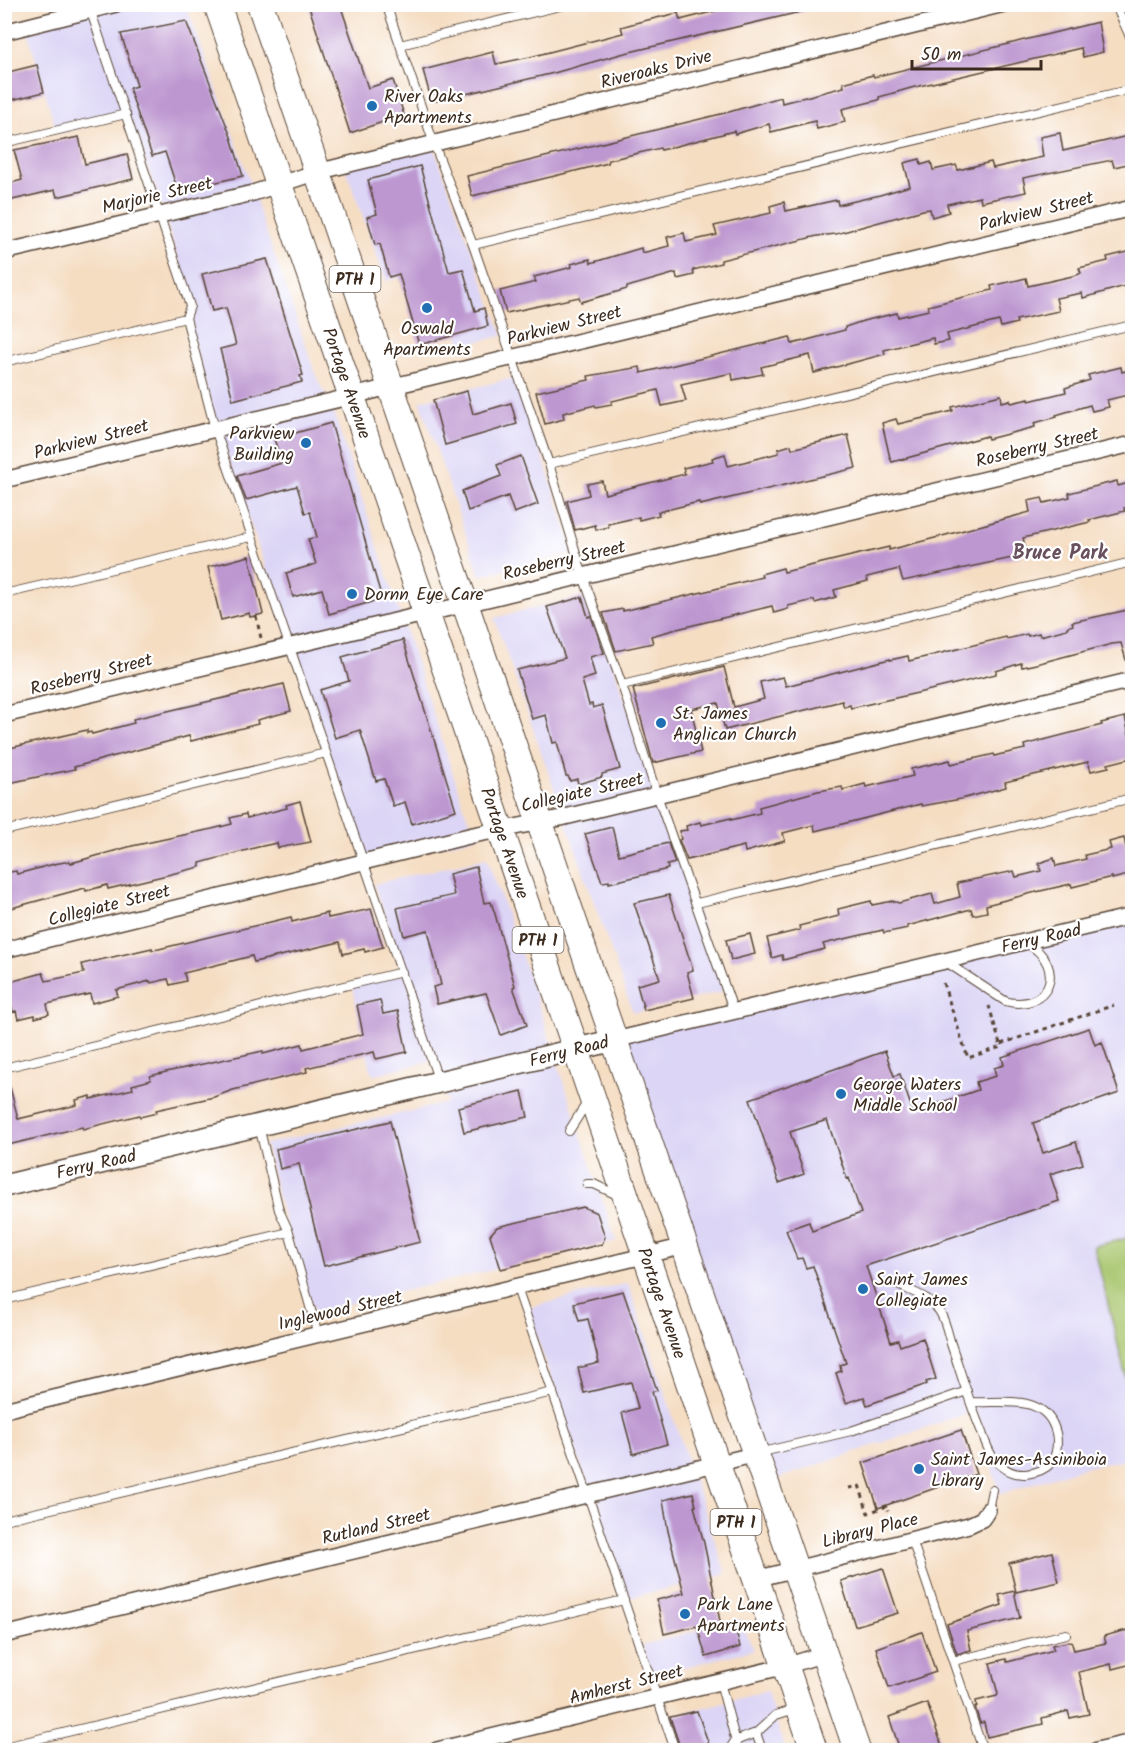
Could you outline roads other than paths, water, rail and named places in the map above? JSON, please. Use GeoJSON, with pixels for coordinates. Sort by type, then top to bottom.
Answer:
{"type":"FeatureCollection","features":[{"type":"Feature","properties":{"kind":"highway","name":"Portage Avenue"},"geometry":{"type":"LineString","coordinates":[[217,4],[592,1095],[814,1750]]}},
{"type":"Feature","properties":{"kind":"highway","name":"PTH 1"},"geometry":{"type":"LineString","coordinates":[[260,4],[857,1750]]}},
{"type":"Feature","properties":{"kind":"main road","name":"Ferry Road"},"geometry":{"type":"LineString","coordinates":[[4,1186],[615,1040]]}},
{"type":"Feature","properties":{"kind":"street"},"geometry":{"type":"LineString","coordinates":[[4,32],[89,8],[116,4]]}},
{"type":"Feature","properties":{"kind":"street","name":"Riveroaks Drive"},"geometry":{"type":"LineString","coordinates":[[317,172],[1004,4]]}},
{"type":"Feature","properties":{"kind":"street","name":"Marjorie Street"},"geometry":{"type":"LineString","coordinates":[[4,252],[280,185],[317,172]]}},
{"type":"Feature","properties":{"kind":"street","name":"Parkview Street"},"geometry":{"type":"LineString","coordinates":[[4,480],[1132,208]]}},
{"type":"Feature","properties":{"kind":"street","name":"Roseberry Street"},"geometry":{"type":"LineString","coordinates":[[4,715],[1132,444]]}},
{"type":"Feature","properties":{"kind":"street","name":"Collegiate Street"},"geometry":{"type":"LineString","coordinates":[[4,950],[1132,680]]}},
{"type":"Feature","properties":{"kind":"street","name":"Ferry Road"},"geometry":{"type":"LineString","coordinates":[[615,1040],[1132,916]]}},
{"type":"Feature","properties":{"kind":"street","name":"Inglewood Street"},"geometry":{"type":"LineString","coordinates":[[4,1410],[685,1246]]}},
{"type":"Feature","properties":{"kind":"street","name":"Rutland Street"},"geometry":{"type":"LineString","coordinates":[[4,1635],[757,1454]]}},
{"type":"Feature","properties":{"kind":"street","name":"Library Place"},"geometry":{"type":"LineString","coordinates":[[756,1579],[969,1525],[982,1519],[988,1510]]}},
{"type":"Feature","properties":{"kind":"street","name":"Amherst Street"},"geometry":{"type":"LineString","coordinates":[[436,1750],[786,1666],[824,1654]]}},
{"type":"Feature","properties":{"kind":"street"},"geometry":{"type":"LineString","coordinates":[[1097,1750],[1132,1742]]}},
{"type":"Feature","properties":{"kind":"lane"},"geometry":{"type":"LineString","coordinates":[[386,4],[549,464],[583,576],[734,1012]]}},
{"type":"Feature","properties":{"kind":"lane"},"geometry":{"type":"LineString","coordinates":[[400,45],[568,4]]}},
{"type":"Feature","properties":{"kind":"lane"},"geometry":{"type":"LineString","coordinates":[[1115,4],[1132,41]]}},
{"type":"Feature","properties":{"kind":"lane"},"geometry":{"type":"LineString","coordinates":[[89,8],[190,306],[186,318],[215,429],[439,1083]]}},
{"type":"Feature","properties":{"kind":"lane"},"geometry":{"type":"LineString","coordinates":[[472,245],[1132,89]]}},
{"type":"Feature","properties":{"kind":"lane"},"geometry":{"type":"LineString","coordinates":[[4,143],[126,114]]}},
{"type":"Feature","properties":{"kind":"lane"},"geometry":{"type":"LineString","coordinates":[[4,362],[186,318]]}},
{"type":"Feature","properties":{"kind":"lane"},"geometry":{"type":"LineString","coordinates":[[549,464],[1132,325]]}},
{"type":"Feature","properties":{"kind":"lane"},"geometry":{"type":"LineString","coordinates":[[4,594],[252,537]]}},
{"type":"Feature","properties":{"kind":"lane"},"geometry":{"type":"LineString","coordinates":[[622,685],[1132,562]]}},
{"type":"Feature","properties":{"kind":"lane"},"geometry":{"type":"LineString","coordinates":[[4,831],[326,753]]}},
{"type":"Feature","properties":{"kind":"lane"},"geometry":{"type":"LineString","coordinates":[[697,903],[1132,798]]}},
{"type":"Feature","properties":{"kind":"lane"},"geometry":{"type":"LineString","coordinates":[[945,961],[1005,1001],[1014,1004],[1024,1003],[1041,996],[1047,989],[1051,972],[1048,962],[1037,949],[1025,942]]}},
{"type":"Feature","properties":{"kind":"lane"},"geometry":{"type":"LineString","coordinates":[[4,1068],[402,972]]}},
{"type":"Feature","properties":{"kind":"lane"},"geometry":{"type":"LineString","coordinates":[[569,1131],[575,1125],[592,1095]]}},
{"type":"Feature","properties":{"kind":"lane"},"geometry":{"type":"LineString","coordinates":[[259,1125],[279,1210],[289,1232],[318,1335]]}},
{"type":"Feature","properties":{"kind":"lane"},"geometry":{"type":"LineString","coordinates":[[587,1184],[594,1184],[627,1200]]}},
{"type":"Feature","properties":{"kind":"lane"},"geometry":{"type":"LineString","coordinates":[[4,1300],[289,1232]]}},
{"type":"Feature","properties":{"kind":"lane"},"geometry":{"type":"LineString","coordinates":[[896,1284],[931,1300],[941,1313],[970,1402],[992,1455],[1005,1470],[1018,1474],[1030,1474],[1042,1470],[1051,1463],[1056,1452],[1057,1440],[1049,1418],[1042,1409],[1032,1404],[1015,1401],[970,1402]]}},
{"type":"Feature","properties":{"kind":"lane"},"geometry":{"type":"LineString","coordinates":[[517,1287],[675,1750]]}},
{"type":"Feature","properties":{"kind":"lane"},"geometry":{"type":"LineString","coordinates":[[757,1454],[851,1431],[967,1391]]}},
{"type":"Feature","properties":{"kind":"lane"},"geometry":{"type":"LineString","coordinates":[[4,1520],[553,1392]]}},
{"type":"Feature","properties":{"kind":"lane"},"geometry":{"type":"LineString","coordinates":[[988,1510],[992,1490]]}},
{"type":"Feature","properties":{"kind":"lane"},"geometry":{"type":"LineString","coordinates":[[912,1540],[983,1750]]}},
{"type":"Feature","properties":{"kind":"lane"},"geometry":{"type":"LineString","coordinates":[[4,1747],[624,1600]]}},
{"type":"Feature","properties":{"kind":"lane"},"geometry":{"type":"LineString","coordinates":[[953,1661],[1066,1634]]}},
{"type":"Feature","properties":{"kind":"lane"},"geometry":{"type":"LineString","coordinates":[[720,1682],[738,1750]]}},
{"type":"Feature","properties":{"kind":"lane"},"geometry":{"type":"LineString","coordinates":[[729,1750],[735,1741],[756,1733],[776,1716],[800,1708]]}},
{"type":"Feature","properties":{"kind":"lane"},"geometry":{"type":"LineString","coordinates":[[756,1733],[762,1750]]}},
{"type":"Feature","properties":{"kind":"place","name":"River Oaks Apartments"},"geometry":{"type":"Point","coordinates":[372,106]}},
{"type":"Feature","properties":{"kind":"place","name":"Oswald Apartments"},"geometry":{"type":"Point","coordinates":[427,308]}},
{"type":"Feature","properties":{"kind":"place","name":"Parkview Building"},"geometry":{"type":"Point","coordinates":[306,443]}},
{"type":"Feature","properties":{"kind":"place","name":"Dornn Eye Care"},"geometry":{"type":"Point","coordinates":[352,594]}},
{"type":"Feature","properties":{"kind":"place","name":"St. James Anglican Church"},"geometry":{"type":"Point","coordinates":[661,723]}},
{"type":"Feature","properties":{"kind":"place","name":"George Waters Middle School"},"geometry":{"type":"Point","coordinates":[841,1094]}},
{"type":"Feature","properties":{"kind":"place","name":"Saint James Collegiate"},"geometry":{"type":"Point","coordinates":[863,1289]}},
{"type":"Feature","properties":{"kind":"place","name":"Saint James-Assiniboia Library"},"geometry":{"type":"Point","coordinates":[919,1469]}},
{"type":"Feature","properties":{"kind":"place","name":"Park Lane Apartments"},"geometry":{"type":"Point","coordinates":[685,1614]}},
{"type":"Feature","properties":{"kind":"district","name":"Bruce Park"},"geometry":{"type":"Point","coordinates":[1060,552]}}]}
